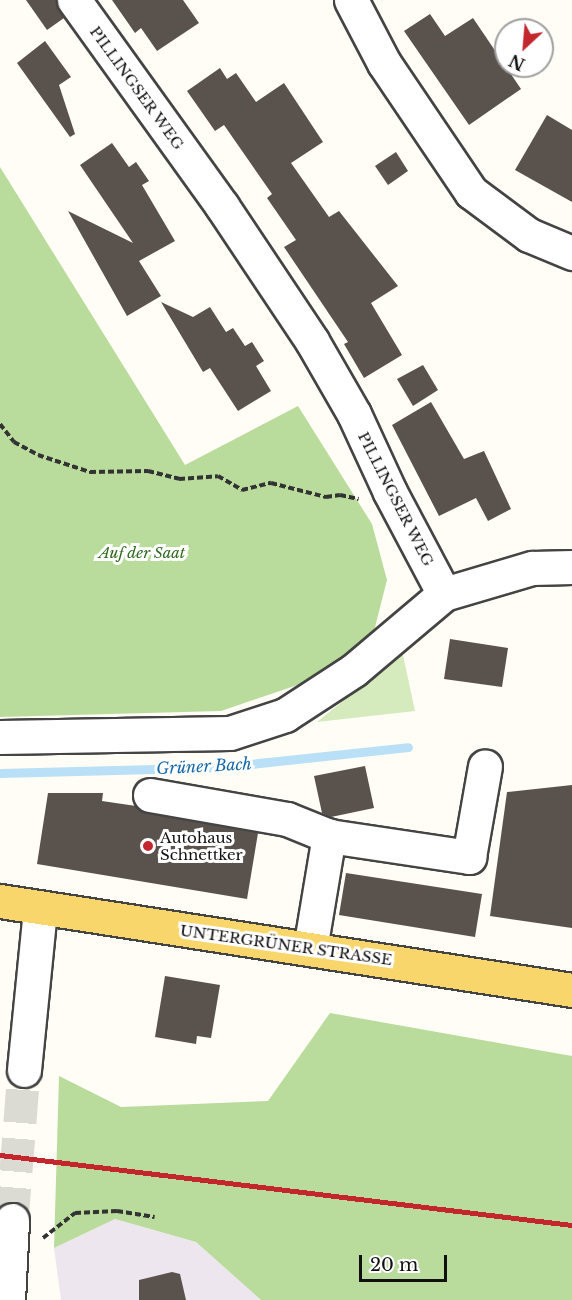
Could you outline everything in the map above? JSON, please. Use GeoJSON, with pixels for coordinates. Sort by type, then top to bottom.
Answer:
{"type":"FeatureCollection","features":[{"type":"Feature","properties":{"kind":"main road","name":"UNTERGRÜNER STRASSE"},"geometry":{"type":"LineString","coordinates":[[0,902],[572,990]]}},
{"type":"Feature","properties":{"kind":"street","name":"PILLINGSER WEG"},"geometry":{"type":"LineString","coordinates":[[74,0],[222,206],[312,341],[354,414],[390,492],[444,594]]}},
{"type":"Feature","properties":{"kind":"street"},"geometry":{"type":"LineString","coordinates":[[351,0],[384,63],[471,192],[529,235],[572,253]]}},
{"type":"Feature","properties":{"kind":"street"},"geometry":{"type":"LineString","coordinates":[[0,737],[230,733],[285,715],[354,670],[444,594],[532,568],[572,567]]}},
{"type":"Feature","properties":{"kind":"street"},"geometry":{"type":"LineString","coordinates":[[150,795],[287,819],[329,836],[469,857],[485,766]]}},
{"type":"Feature","properties":{"kind":"street"},"geometry":{"type":"LineString","coordinates":[[310,949],[329,836]]}},
{"type":"Feature","properties":{"kind":"street"},"geometry":{"type":"LineString","coordinates":[[24,1071],[40,909]]}},
{"type":"Feature","properties":{"kind":"street"},"geometry":{"type":"LineString","coordinates":[[5,1280],[12,1220]]}},
{"type":"Feature","properties":{"kind":"path"},"geometry":{"type":"LineString","coordinates":[[0,424],[14,442],[38,455],[90,472],[148,471],[179,479],[218,476],[242,490],[271,483],[326,496],[340,495],[361,500],[390,492]]}},
{"type":"Feature","properties":{"kind":"path"},"geometry":{"type":"LineString","coordinates":[[40,1246],[44,1236],[75,1213],[117,1211],[155,1217]]}},
{"type":"Feature","properties":{"kind":"shaded area"},"geometry":{"type":"Polygon","coordinates":[[[115,1219],[196,1242],[261,1300],[61,1300],[54,1248],[115,1219]]]}},
{"type":"Feature","properties":{"kind":"green space","name":"Auf der Saat"},"geometry":{"type":"Polygon","coordinates":[[[0,167],[185,465],[298,406],[372,524],[387,580],[374,631],[327,675],[221,711],[0,717],[0,167]]]}},
{"type":"Feature","properties":{"kind":"green space"},"geometry":{"type":"Polygon","coordinates":[[[400,641],[415,711],[317,722],[353,693],[400,641]]]}},
{"type":"Feature","properties":{"kind":"green space"},"geometry":{"type":"Polygon","coordinates":[[[330,1013],[572,1056],[572,1300],[261,1300],[196,1242],[115,1219],[54,1248],[59,1076],[121,1107],[268,1101],[330,1013]]]}},
{"type":"Feature","properties":{"kind":"building"},"geometry":{"type":"Polygon","coordinates":[[[26,0],[56,0],[64,18],[47,30],[26,0]]]}},
{"type":"Feature","properties":{"kind":"building"},"geometry":{"type":"Polygon","coordinates":[[[112,0],[183,0],[199,23],[157,51],[141,28],[135,33],[112,0]]]}},
{"type":"Feature","properties":{"kind":"building"},"geometry":{"type":"Polygon","coordinates":[[[430,14],[445,36],[473,18],[494,49],[494,78],[514,78],[521,89],[469,125],[404,31],[430,14]]]}},
{"type":"Feature","properties":{"kind":"building"},"geometry":{"type":"Polygon","coordinates":[[[45,41],[71,77],[59,85],[75,134],[70,137],[17,63],[45,41]]]}},
{"type":"Feature","properties":{"kind":"building"},"geometry":{"type":"Polygon","coordinates":[[[220,68],[227,79],[236,73],[256,102],[284,83],[323,142],[291,163],[329,217],[339,211],[398,286],[371,303],[402,355],[364,378],[344,344],[348,342],[284,247],[296,240],[267,198],[272,194],[224,125],[215,131],[187,91],[220,68]]]}},
{"type":"Feature","properties":{"kind":"building"},"geometry":{"type":"Polygon","coordinates":[[[547,115],[572,130],[572,202],[515,170],[547,115]]]}},
{"type":"Feature","properties":{"kind":"building"},"geometry":{"type":"Polygon","coordinates":[[[112,143],[129,167],[136,162],[149,181],[142,185],[175,241],[139,261],[161,296],[127,316],[68,211],[133,243],[80,165],[112,143]]]}},
{"type":"Feature","properties":{"kind":"building"},"geometry":{"type":"Polygon","coordinates":[[[396,152],[408,171],[388,185],[375,166],[396,152]]]}},
{"type":"Feature","properties":{"kind":"building"},"geometry":{"type":"Polygon","coordinates":[[[161,302],[193,317],[210,307],[226,332],[233,328],[245,346],[252,342],[264,361],[256,366],[271,391],[238,411],[210,368],[203,372],[161,302]]]}},
{"type":"Feature","properties":{"kind":"building"},"geometry":{"type":"Polygon","coordinates":[[[423,365],[438,390],[413,406],[397,379],[423,365]]]}},
{"type":"Feature","properties":{"kind":"building"},"geometry":{"type":"Polygon","coordinates":[[[431,402],[464,459],[484,451],[511,509],[488,521],[476,498],[439,516],[392,425],[431,402]]]}},
{"type":"Feature","properties":{"kind":"building"},"geometry":{"type":"Polygon","coordinates":[[[450,639],[508,648],[502,687],[444,679],[450,639]]]}},
{"type":"Feature","properties":{"kind":"building"},"geometry":{"type":"Polygon","coordinates":[[[365,766],[374,808],[331,817],[322,813],[314,776],[365,766]]]}},
{"type":"Feature","properties":{"kind":"building"},"geometry":{"type":"Polygon","coordinates":[[[572,785],[572,928],[490,916],[507,792],[572,785]]]}},
{"type":"Feature","properties":{"kind":"building","name":"Autohaus Schnettker"},"geometry":{"type":"Polygon","coordinates":[[[48,793],[103,793],[102,801],[136,806],[147,813],[258,833],[247,899],[37,864],[48,793]]]}},
{"type":"Feature","properties":{"kind":"building"},"geometry":{"type":"Polygon","coordinates":[[[346,873],[482,894],[475,937],[339,915],[346,873]]]}},
{"type":"Feature","properties":{"kind":"building"},"geometry":{"type":"Polygon","coordinates":[[[165,976],[220,985],[211,1038],[197,1036],[196,1044],[155,1037],[165,976]]]}},
{"type":"Feature","properties":{"kind":"building"},"geometry":{"type":"Polygon","coordinates":[[[172,1272],[180,1274],[186,1300],[139,1300],[139,1280],[172,1272]]]}},
{"type":"Feature","properties":{"kind":"waterway","name":"Grüner Bach"},"geometry":{"type":"LineString","coordinates":[[0,773],[222,767],[408,747]]}},
{"type":"Feature","properties":{"kind":"tunnel"},"geometry":{"type":"LineString","coordinates":[[12,1220],[24,1070]]}},
{"type":"Feature","properties":{"kind":"railway"},"geometry":{"type":"LineString","coordinates":[[0,1155],[572,1225]]}},
{"type":"Feature","properties":{"kind":"place","name":"Autohaus Schnettker"},"geometry":{"type":"Point","coordinates":[148,846]}}]}
